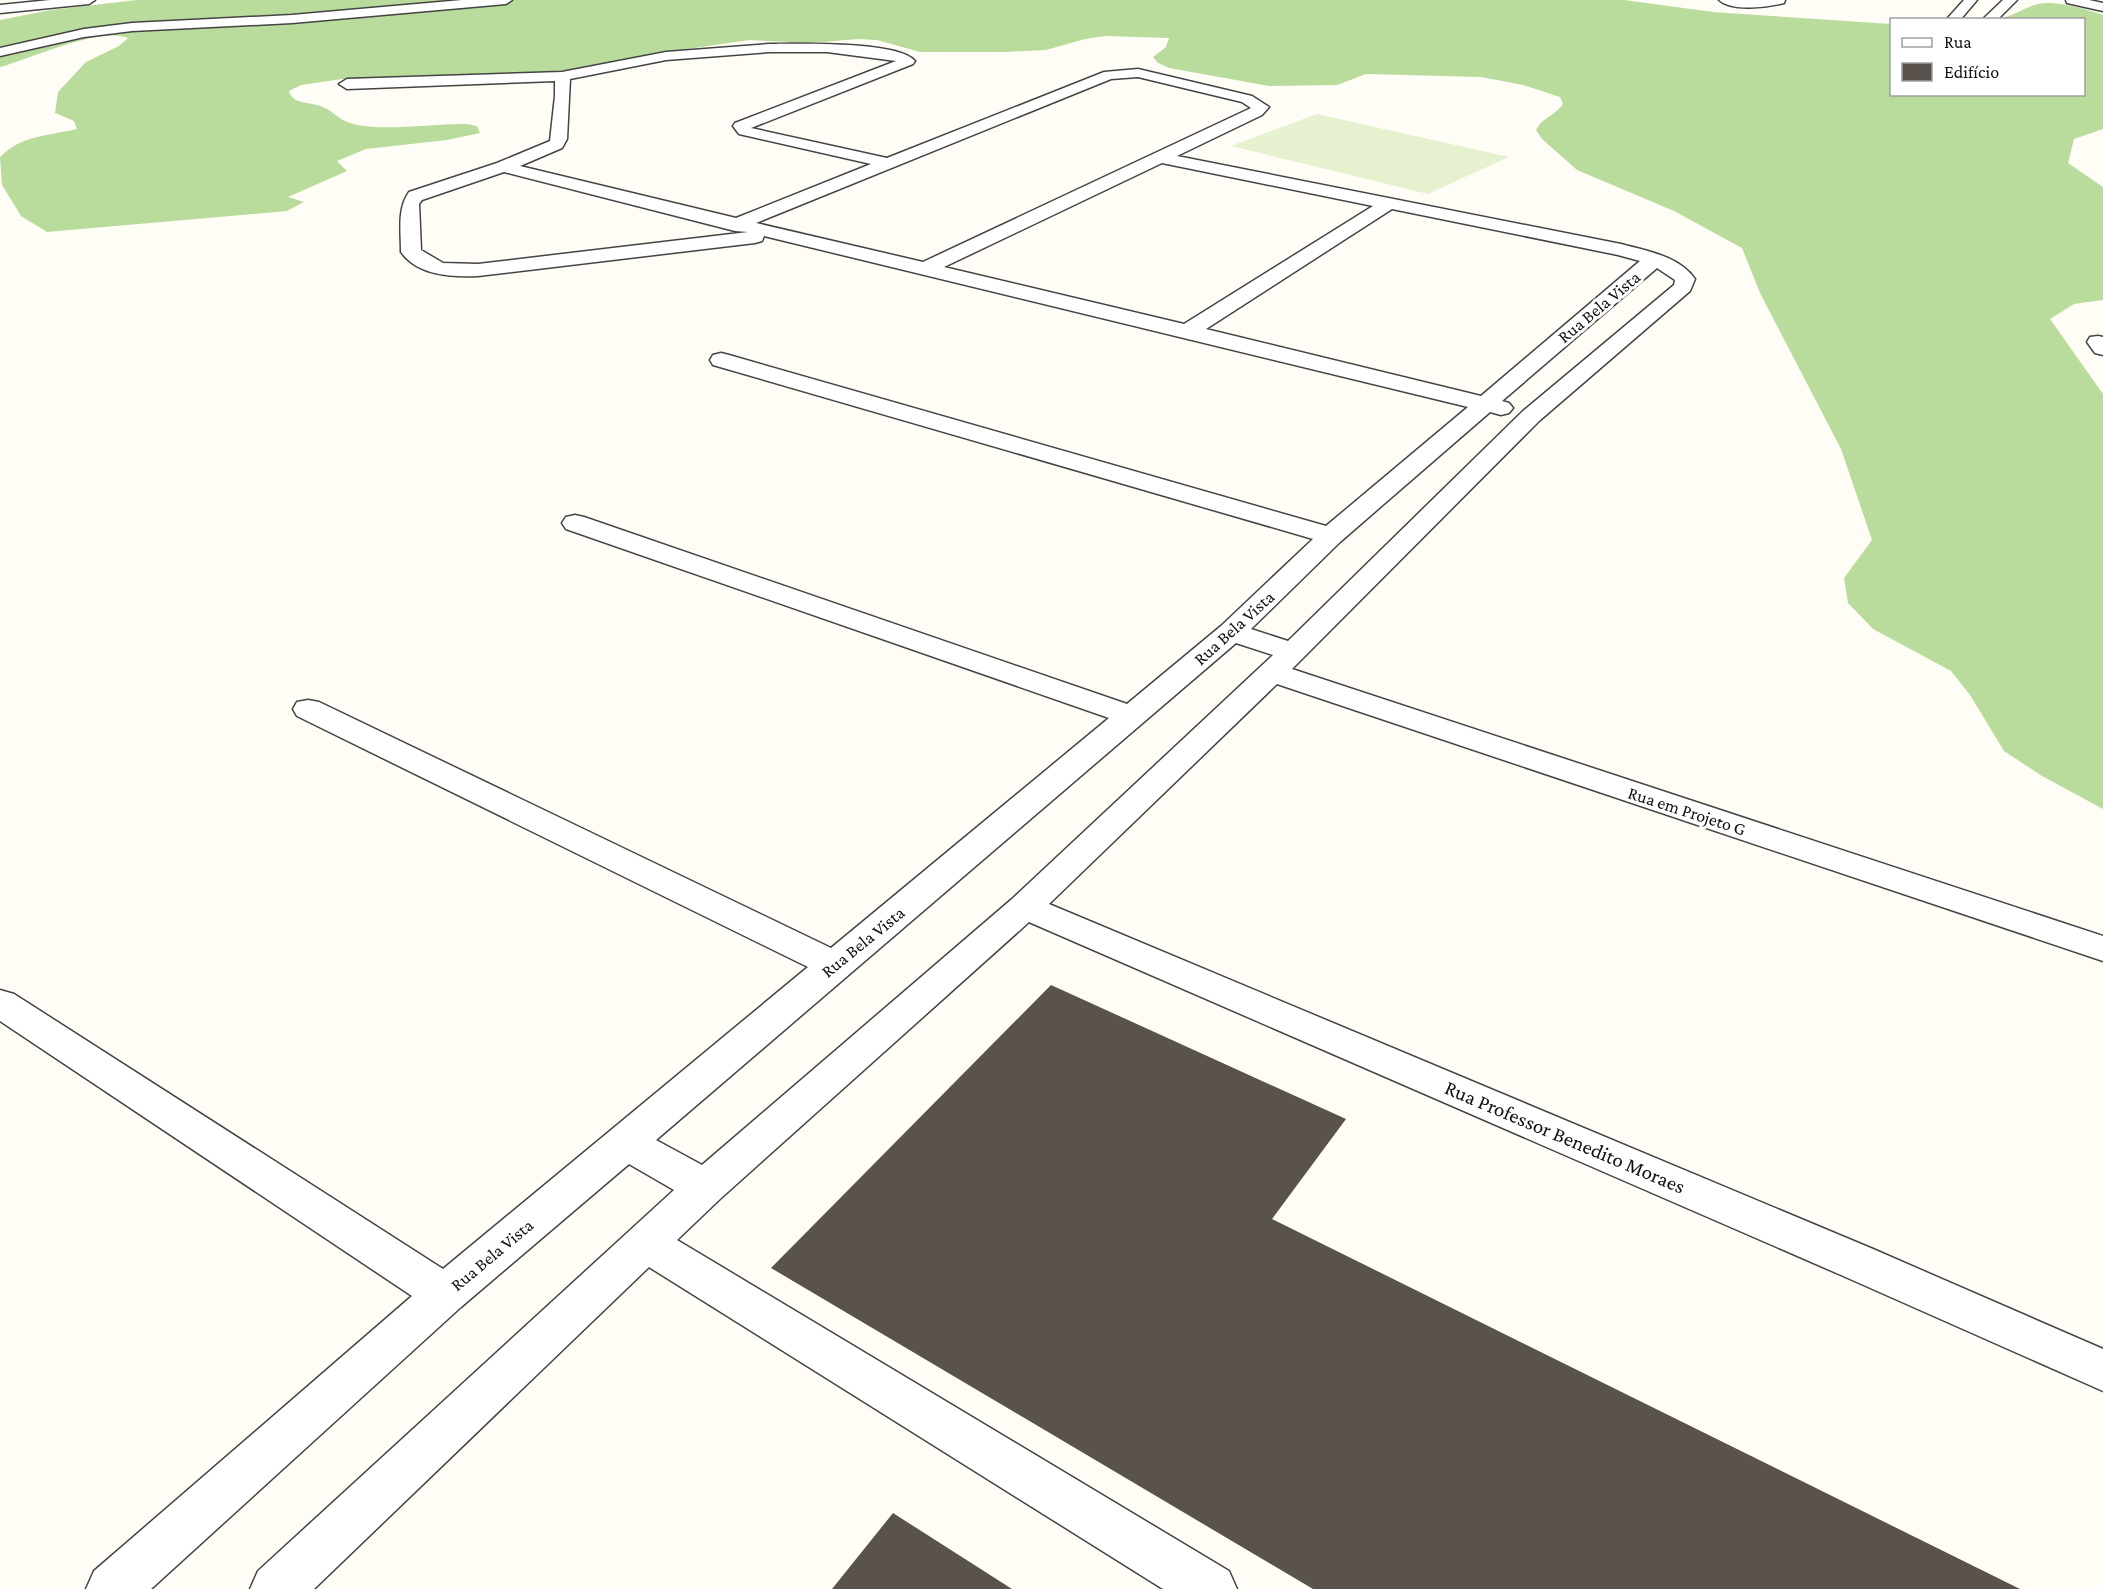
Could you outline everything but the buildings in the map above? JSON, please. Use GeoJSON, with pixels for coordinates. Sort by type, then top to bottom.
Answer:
{"type":"FeatureCollection","features":[{"type":"Feature","properties":{"kind":"street"},"geometry":{"type":"LineString","coordinates":[[0,9],[89,0]]}},
{"type":"Feature","properties":{"kind":"street"},"geometry":{"type":"LineString","coordinates":[[0,52],[84,33],[132,27],[249,22],[506,0]]}},
{"type":"Feature","properties":{"kind":"street"},"geometry":{"type":"LineString","coordinates":[[1725,0],[1758,4],[1779,0]]}},
{"type":"Feature","properties":{"kind":"street"},"geometry":{"type":"LineString","coordinates":[[1954,18],[1971,0]]}},
{"type":"Feature","properties":{"kind":"street"},"geometry":{"type":"LineString","coordinates":[[1990,18],[2011,0]]}},
{"type":"Feature","properties":{"kind":"street"},"geometry":{"type":"LineString","coordinates":[[2072,0],[2103,7]]}},
{"type":"Feature","properties":{"kind":"street"},"geometry":{"type":"LineString","coordinates":[[347,84],[562,76],[666,56],[731,50],[827,48],[878,53],[905,59],[908,62],[741,126],[745,131],[887,163]]}},
{"type":"Feature","properties":{"kind":"street"},"geometry":{"type":"LineString","coordinates":[[651,75],[731,50]]}},
{"type":"Feature","properties":{"kind":"street"},"geometry":{"type":"LineString","coordinates":[[735,225],[1109,75],[1138,73],[1247,99],[1261,107],[1256,112],[926,268]]}},
{"type":"Feature","properties":{"kind":"street"},"geometry":{"type":"LineString","coordinates":[[562,76],[563,96],[559,139],[556,144],[503,167],[429,189],[415,196],[410,204],[411,252],[423,263],[436,269],[455,271],[778,234]]}},
{"type":"Feature","properties":{"kind":"street"},"geometry":{"type":"LineString","coordinates":[[563,96],[581,94]]}},
{"type":"Feature","properties":{"kind":"street"},"geometry":{"type":"LineString","coordinates":[[1158,158],[1621,250],[1654,260]]}},
{"type":"Feature","properties":{"kind":"street"},"geometry":{"type":"LineString","coordinates":[[503,167],[735,225],[1189,330],[1532,416]]}},
{"type":"Feature","properties":{"kind":"street"},"geometry":{"type":"LineString","coordinates":[[1189,330],[1388,204]]}},
{"type":"Feature","properties":{"kind":"street","name":"Rua Bela Vista"},"geometry":{"type":"LineString","coordinates":[[113,1589],[445,1294],[835,964],[1133,716],[1231,632],[1331,536],[1654,260],[1679,272],[1685,279],[1683,287],[1532,416],[1282,662],[1025,907],[705,1187],[277,1589]]}},
{"type":"Feature","properties":{"kind":"street"},"geometry":{"type":"LineString","coordinates":[[721,360],[1331,536]]}},
{"type":"Feature","properties":{"kind":"street"},"geometry":{"type":"LineString","coordinates":[[575,523],[1133,716]]}},
{"type":"Feature","properties":{"kind":"street","name":"Rua em Projeto G"},"geometry":{"type":"LineString","coordinates":[[1231,632],[1282,662],[2103,950]]}},
{"type":"Feature","properties":{"kind":"street"},"geometry":{"type":"LineString","coordinates":[[309,709],[835,964]]}},
{"type":"Feature","properties":{"kind":"street","name":"Rua Professor Benedito Moraes"},"geometry":{"type":"LineString","coordinates":[[1025,907],[1857,1262],[2103,1371]]}},
{"type":"Feature","properties":{"kind":"street"},"geometry":{"type":"LineString","coordinates":[[0,1003],[445,1294]]}},
{"type":"Feature","properties":{"kind":"street"},"geometry":{"type":"LineString","coordinates":[[625,1142],[705,1187]]}},
{"type":"Feature","properties":{"kind":"street"},"geometry":{"type":"LineString","coordinates":[[645,1243],[1210,1589]]}},
{"type":"Feature","properties":{"kind":"green space"},"geometry":{"type":"Polygon","coordinates":[[[137,0],[1624,0],[1713,12],[1890,24],[1890,96],[2085,96],[2085,18],[2003,18],[2045,3],[2070,6],[2103,15],[2103,129],[2074,139],[2068,163],[2103,187],[2103,300],[2074,304],[2050,319],[2103,394],[2103,809],[2042,776],[2004,751],[1970,695],[1951,671],[1873,629],[1848,603],[1844,578],[1872,540],[1841,449],[1760,293],[1742,248],[1674,211],[1577,170],[1542,139],[1536,130],[1563,104],[1560,97],[1523,85],[1481,77],[1366,74],[1337,85],[1269,86],[1169,68],[1158,63],[1153,57],[1166,47],[1169,38],[1105,36],[1046,50],[1005,52],[920,52],[877,40],[858,39],[811,43],[749,40],[681,50],[663,56],[555,74],[342,79],[301,85],[289,91],[294,98],[301,102],[324,107],[347,122],[373,127],[467,124],[477,126],[480,133],[447,140],[366,149],[337,161],[347,171],[288,197],[304,202],[287,211],[47,232],[21,216],[2,185],[0,157],[26,140],[77,129],[74,121],[55,113],[58,92],[86,62],[119,46],[128,38],[116,35],[100,36],[0,67],[0,20],[51,10],[137,0]]]}},
{"type":"Feature","properties":{"kind":"green space"},"geometry":{"type":"Polygon","coordinates":[[[1317,114],[1509,157],[1428,194],[1231,146],[1317,114]]]}}]}
